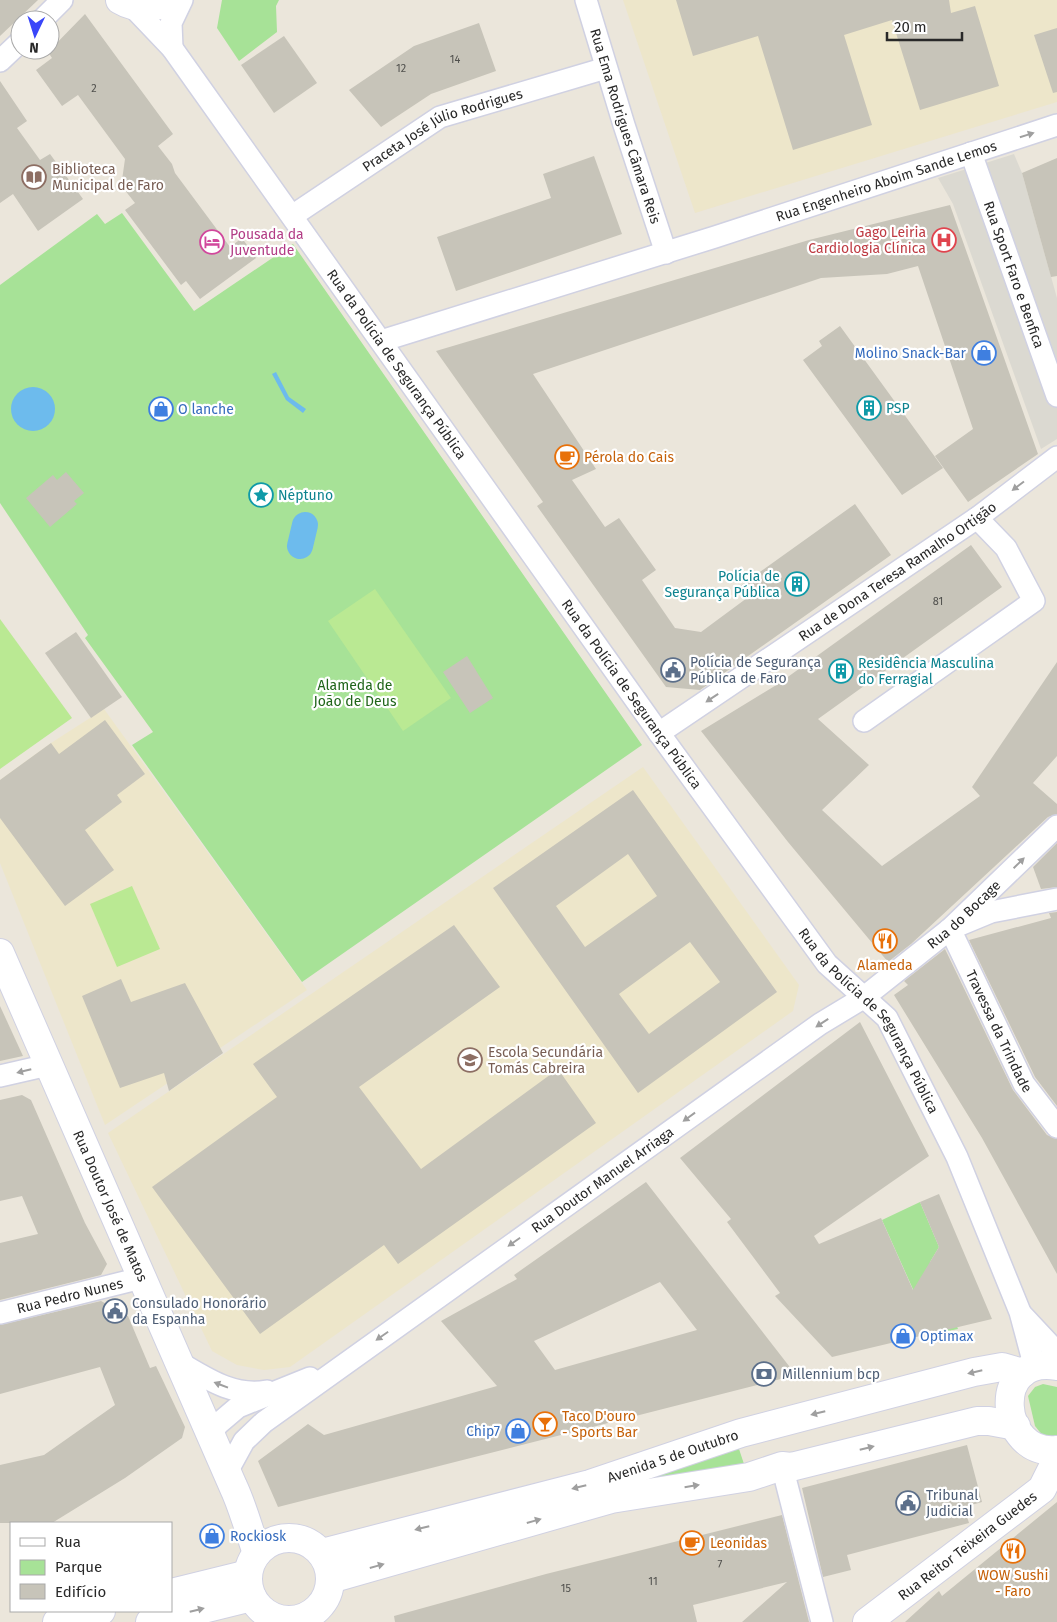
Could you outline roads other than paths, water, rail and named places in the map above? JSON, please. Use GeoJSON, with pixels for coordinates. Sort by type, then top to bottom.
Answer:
{"type":"FeatureCollection","features":[{"type":"Feature","properties":{"kind":"main road"},"geometry":{"type":"LineString","coordinates":[[123,2],[149,7],[171,0]]}},
{"type":"Feature","properties":{"kind":"main road","name":"Rua Doutor José de Matos"},"geometry":{"type":"LineString","coordinates":[[0,953],[141,1278],[182,1364],[212,1439],[231,1480],[252,1506],[258,1566]]}},
{"type":"Feature","properties":{"kind":"main road","name":"Avenida 5 de Outubro"},"geometry":{"type":"LineString","coordinates":[[322,1553],[590,1484],[740,1433],[989,1369],[1008,1367],[1042,1368]]}},
{"type":"Feature","properties":{"kind":"main road"},"geometry":{"type":"LineString","coordinates":[[1042,1368],[1015,1380],[1010,1390],[1009,1402],[1020,1437],[1032,1447],[1042,1450],[1057,1450]]}},
{"type":"Feature","properties":{"kind":"main road","name":"Avenida 5 de Outubro"},"geometry":{"type":"LineString","coordinates":[[330,1579],[611,1499],[749,1477],[782,1466],[791,1467],[980,1421],[1016,1426]]}},
{"type":"Feature","properties":{"kind":"main road"},"geometry":{"type":"LineString","coordinates":[[780,1423],[762,1437],[758,1446],[762,1460],[774,1466],[782,1466]]}},
{"type":"Feature","properties":{"kind":"main road","name":"Rua Reitor Teixeira Guedes"},"geometry":{"type":"LineString","coordinates":[[867,1622],[1049,1483],[1057,1458]]}},
{"type":"Feature","properties":{"kind":"main road"},"geometry":{"type":"LineString","coordinates":[[172,1611],[258,1566],[286,1538],[299,1539],[312,1544],[322,1553],[328,1566],[330,1579],[325,1600],[307,1619],[281,1619],[260,1607],[258,1566]]}},
{"type":"Feature","properties":{"kind":"main road"},"geometry":{"type":"LineString","coordinates":[[172,1593],[258,1566]]}},
{"type":"Feature","properties":{"kind":"main road"},"geometry":{"type":"LineString","coordinates":[[57,1622],[98,1612]]}},
{"type":"Feature","properties":{"kind":"main road"},"geometry":{"type":"LineString","coordinates":[[150,1622],[169,1612]]}},
{"type":"Feature","properties":{"kind":"street"},"geometry":{"type":"LineString","coordinates":[[52,10],[62,0]]}},
{"type":"Feature","properties":{"kind":"street"},"geometry":{"type":"LineString","coordinates":[[172,48],[171,23],[182,0]]}},
{"type":"Feature","properties":{"kind":"street","name":"Rua Ema Rodrigues Câmara Reis"},"geometry":{"type":"LineString","coordinates":[[586,0],[606,68],[675,250]]}},
{"type":"Feature","properties":{"kind":"street","name":"Rua da Polícia de Segurança Pública"},"geometry":{"type":"LineString","coordinates":[[123,2],[172,48],[659,733],[827,964],[886,1018],[957,1157],[1020,1312],[1051,1346],[1042,1368]]}},
{"type":"Feature","properties":{"kind":"street"},"geometry":{"type":"LineString","coordinates":[[0,61],[10,52]]}},
{"type":"Feature","properties":{"kind":"street","name":"Praceta José Júlio Rodrigues"},"geometry":{"type":"LineString","coordinates":[[292,216],[440,117],[606,68]]}},
{"type":"Feature","properties":{"kind":"street","name":"Rua Engenheiro Aboim Sande Lemos"},"geometry":{"type":"LineString","coordinates":[[675,250],[1057,125]]}},
{"type":"Feature","properties":{"kind":"street","name":"Rua Sport Faro e Benfica"},"geometry":{"type":"LineString","coordinates":[[971,153],[1057,396]]}},
{"type":"Feature","properties":{"kind":"street"},"geometry":{"type":"LineString","coordinates":[[381,341],[675,250]]}},
{"type":"Feature","properties":{"kind":"street","name":"Rua de Dona Teresa Ramalho Ortigão"},"geometry":{"type":"LineString","coordinates":[[659,733],[977,518],[1057,457]]}},
{"type":"Feature","properties":{"kind":"street"},"geometry":{"type":"LineString","coordinates":[[864,721],[1034,601],[1006,548],[977,518]]}},
{"type":"Feature","properties":{"kind":"street","name":"Rua do Bocage"},"geometry":{"type":"LineString","coordinates":[[863,998],[950,929],[1057,826]]}},
{"type":"Feature","properties":{"kind":"street"},"geometry":{"type":"LineString","coordinates":[[950,929],[991,912],[1057,899]]}},
{"type":"Feature","properties":{"kind":"street","name":"Travessa da Trindade"},"geometry":{"type":"LineString","coordinates":[[950,929],[1024,1084],[1057,1127]]}},
{"type":"Feature","properties":{"kind":"street","name":"Rua Doutor Manuel Arriaga"},"geometry":{"type":"LineString","coordinates":[[231,1480],[244,1441],[264,1422],[342,1364],[812,1030],[863,998]]}},
{"type":"Feature","properties":{"kind":"street"},"geometry":{"type":"LineString","coordinates":[[0,1076],[48,1065]]}},
{"type":"Feature","properties":{"kind":"street","name":"Rua Pedro Nunes"},"geometry":{"type":"LineString","coordinates":[[0,1314],[141,1278]]}},
{"type":"Feature","properties":{"kind":"street","name":"Rua Doutor Manuel Arriaga"},"geometry":{"type":"LineString","coordinates":[[182,1364],[219,1386],[244,1392],[253,1394],[285,1388]]}},
{"type":"Feature","properties":{"kind":"street","name":"Rua Doutor Manuel Arriaga"},"geometry":{"type":"LineString","coordinates":[[264,1422],[231,1439],[212,1439],[218,1424],[238,1407],[342,1364]]}},
{"type":"Feature","properties":{"kind":"street"},"geometry":{"type":"LineString","coordinates":[[782,1466],[822,1622]]}},
{"type":"Feature","properties":{"kind":"water"},"geometry":{"type":"Polygon","coordinates":[[[276,372],[289,397],[306,409],[303,413],[286,400],[272,374],[276,372]]]}},
{"type":"Feature","properties":{"kind":"water"},"geometry":{"type":"Polygon","coordinates":[[[29,387],[37,387],[49,393],[55,409],[49,425],[37,431],[29,431],[17,425],[11,413],[11,405],[17,393],[29,387]]]}},
{"type":"Feature","properties":{"kind":"waterway"},"geometry":{"type":"LineString","coordinates":[[300,546],[305,525]]}},
{"type":"Feature","properties":{"kind":"place","name":"Biblioteca Municipal de Faro"},"geometry":{"type":"Point","coordinates":[34,177]}},
{"type":"Feature","properties":{"kind":"place","name":"Gago Leiria Cardiologia Clínica"},"geometry":{"type":"Point","coordinates":[944,240]}},
{"type":"Feature","properties":{"kind":"place","name":"Pousada da Juventude"},"geometry":{"type":"Point","coordinates":[212,242]}},
{"type":"Feature","properties":{"kind":"place","name":"Molino Snack-Bar"},"geometry":{"type":"Point","coordinates":[984,353]}},
{"type":"Feature","properties":{"kind":"place","name":"PSP"},"geometry":{"type":"Point","coordinates":[869,408]}},
{"type":"Feature","properties":{"kind":"place","name":"O lanche"},"geometry":{"type":"Point","coordinates":[161,409]}},
{"type":"Feature","properties":{"kind":"place","name":"Pérola do Cais"},"geometry":{"type":"Point","coordinates":[567,457]}},
{"type":"Feature","properties":{"kind":"place","name":"Néptuno"},"geometry":{"type":"Point","coordinates":[261,495]}},
{"type":"Feature","properties":{"kind":"place","name":"Polícia de Segurança Pública"},"geometry":{"type":"Point","coordinates":[797,584]}},
{"type":"Feature","properties":{"kind":"place","name":"Polícia de Segurança Pública de Faro"},"geometry":{"type":"Point","coordinates":[673,670]}},
{"type":"Feature","properties":{"kind":"place","name":"Residência Masculina do Ferragial"},"geometry":{"type":"Point","coordinates":[841,671]}},
{"type":"Feature","properties":{"kind":"place","name":"Alameda"},"geometry":{"type":"Point","coordinates":[885,941]}},
{"type":"Feature","properties":{"kind":"place","name":"Escola Secundária Tomás Cabreira"},"geometry":{"type":"Point","coordinates":[470,1060]}},
{"type":"Feature","properties":{"kind":"place","name":"Consulado Honorário da Espanha"},"geometry":{"type":"Point","coordinates":[115,1311]}},
{"type":"Feature","properties":{"kind":"place","name":"Optimax"},"geometry":{"type":"Point","coordinates":[903,1336]}},
{"type":"Feature","properties":{"kind":"place","name":"Millennium bcp"},"geometry":{"type":"Point","coordinates":[764,1374]}},
{"type":"Feature","properties":{"kind":"place","name":"Taco D'ouro - Sports Bar"},"geometry":{"type":"Point","coordinates":[545,1424]}},
{"type":"Feature","properties":{"kind":"place","name":"Chip7"},"geometry":{"type":"Point","coordinates":[518,1431]}},
{"type":"Feature","properties":{"kind":"place","name":"Tribunal Judicial"},"geometry":{"type":"Point","coordinates":[908,1503]}},
{"type":"Feature","properties":{"kind":"place","name":"Rockiosk"},"geometry":{"type":"Point","coordinates":[212,1536]}},
{"type":"Feature","properties":{"kind":"place","name":"Leonidas"},"geometry":{"type":"Point","coordinates":[692,1543]}},
{"type":"Feature","properties":{"kind":"place","name":"WOW Sushi - Faro"},"geometry":{"type":"Point","coordinates":[1013,1551]}},
{"type":"Feature","properties":{"kind":"park label","name":"Alameda de João de Deus"},"geometry":{"type":"Point","coordinates":[355,694]}}]}
